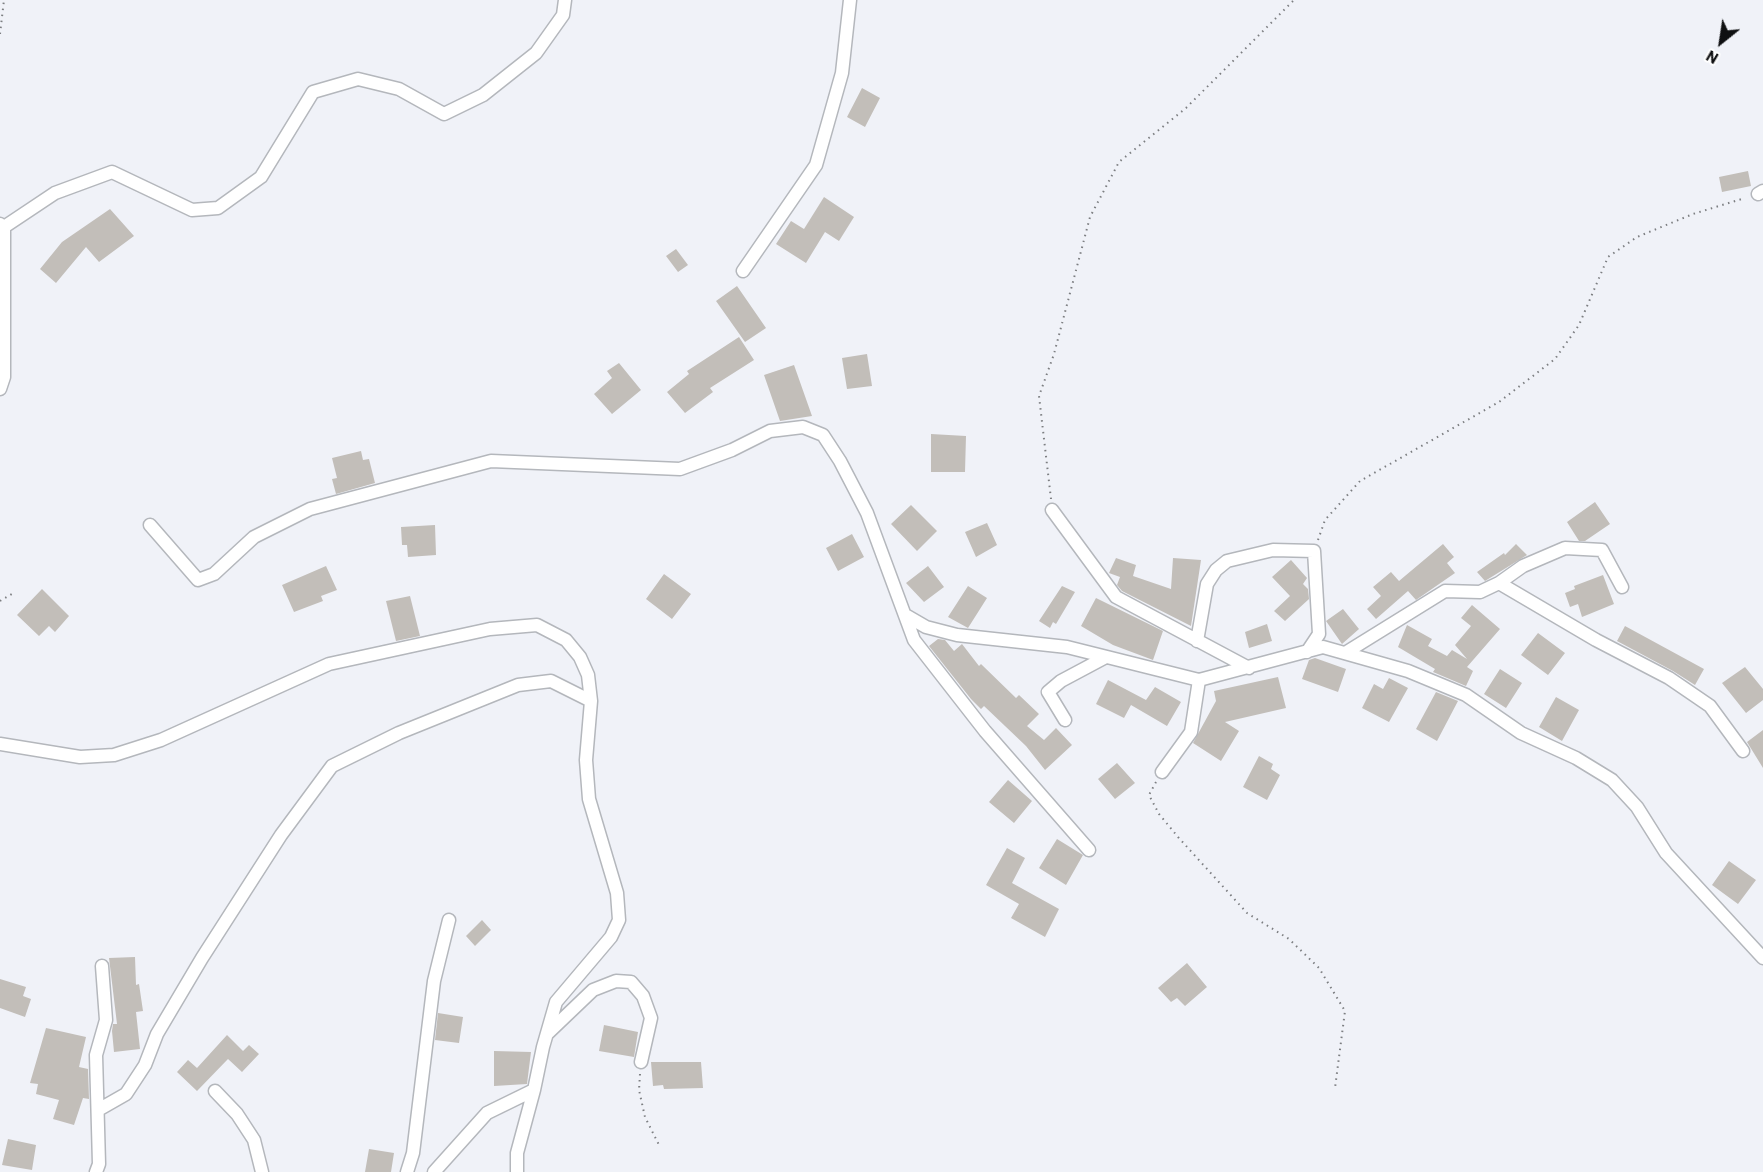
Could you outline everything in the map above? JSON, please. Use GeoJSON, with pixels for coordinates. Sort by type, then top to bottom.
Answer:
{"type":"FeatureCollection","features":[{"type":"Feature","properties":{"kind":"street"},"geometry":{"type":"LineString","coordinates":[[0,389],[4,377],[2,225],[55,193],[112,172],[192,210],[218,208],[261,177],[313,92],[358,79],[399,89],[444,114],[483,95],[536,52],[563,15],[565,0]]}},
{"type":"Feature","properties":{"kind":"street"},"geometry":{"type":"LineString","coordinates":[[743,271],[816,165],[842,74],[850,0]]}},
{"type":"Feature","properties":{"kind":"street"},"geometry":{"type":"LineString","coordinates":[[150,525],[198,580],[214,574],[254,537],[310,509],[491,461],[680,469],[732,450],[770,431],[803,427],[823,435],[840,461],[867,513],[914,640],[939,673],[1089,850]]}},
{"type":"Feature","properties":{"kind":"street"},"geometry":{"type":"LineString","coordinates":[[1052,510],[1116,597],[1249,668]]}},
{"type":"Feature","properties":{"kind":"street"},"geometry":{"type":"LineString","coordinates":[[1345,653],[1445,591],[1480,592],[1499,583],[1523,566],[1565,548],[1602,550],[1622,587]]}},
{"type":"Feature","properties":{"kind":"street"},"geometry":{"type":"LineString","coordinates":[[1197,641],[1207,584],[1216,570],[1227,561],[1273,550],[1314,551],[1319,633],[1307,652]]}},
{"type":"Feature","properties":{"kind":"street"},"geometry":{"type":"LineString","coordinates":[[1499,583],[1596,640],[1669,678],[1710,706],[1743,751]]}},
{"type":"Feature","properties":{"kind":"street"},"geometry":{"type":"LineString","coordinates":[[907,616],[926,627],[957,635],[1067,646],[1199,681],[1323,647],[1408,671],[1466,695],[1521,733],[1576,758],[1612,780],[1637,807],[1666,853],[1763,958]]}},
{"type":"Feature","properties":{"kind":"street"},"geometry":{"type":"LineString","coordinates":[[0,744],[80,757],[114,755],[136,750],[329,664],[490,629],[537,625],[566,640],[580,657],[588,675],[591,701],[586,760],[589,799],[617,893],[619,920],[611,937],[556,1002],[517,1153],[517,1172]]}},
{"type":"Feature","properties":{"kind":"street"},"geometry":{"type":"LineString","coordinates":[[1065,720],[1048,692],[1061,681],[1106,657]]}},
{"type":"Feature","properties":{"kind":"street"},"geometry":{"type":"LineString","coordinates":[[98,1110],[126,1094],[145,1065],[157,1034],[202,958],[281,835],[333,766],[399,733],[518,685],[551,681],[591,701]]}},
{"type":"Feature","properties":{"kind":"street"},"geometry":{"type":"LineString","coordinates":[[1161,772],[1191,732],[1199,681]]}},
{"type":"Feature","properties":{"kind":"street"},"geometry":{"type":"LineString","coordinates":[[406,1172],[413,1154],[434,981],[449,920]]}},
{"type":"Feature","properties":{"kind":"street"},"geometry":{"type":"LineString","coordinates":[[96,1172],[99,1164],[96,1055],[106,1020],[102,966]]}},
{"type":"Feature","properties":{"kind":"street"},"geometry":{"type":"LineString","coordinates":[[546,1036],[593,990],[616,981],[631,982],[643,996],[651,1018],[641,1062]]}},
{"type":"Feature","properties":{"kind":"street"},"geometry":{"type":"LineString","coordinates":[[434,1172],[487,1113],[534,1090]]}},
{"type":"Feature","properties":{"kind":"street"},"geometry":{"type":"LineString","coordinates":[[214,1091],[237,1114],[254,1140],[262,1172]]}},
{"type":"Feature","properties":{"kind":"path"},"geometry":{"type":"LineString","coordinates":[[0,34],[4,0]]}},
{"type":"Feature","properties":{"kind":"path"},"geometry":{"type":"LineString","coordinates":[[1052,510],[1039,396],[1054,354],[1090,217],[1119,162],[1186,108],[1294,0]]}},
{"type":"Feature","properties":{"kind":"path"},"geometry":{"type":"LineString","coordinates":[[1314,551],[1325,520],[1360,481],[1499,402],[1554,359],[1579,325],[1608,257],[1637,237],[1693,214],[1760,193]]}},
{"type":"Feature","properties":{"kind":"path"},"geometry":{"type":"LineString","coordinates":[[0,601],[12,594]]}},
{"type":"Feature","properties":{"kind":"path"},"geometry":{"type":"LineString","coordinates":[[1161,772],[1149,795],[1159,814],[1233,900],[1247,913],[1289,939],[1319,968],[1345,1011],[1335,1088]]}},
{"type":"Feature","properties":{"kind":"path"},"geometry":{"type":"LineString","coordinates":[[641,1062],[639,1090],[645,1117],[660,1147]]}},
{"type":"Feature","properties":{"kind":"building"},"geometry":{"type":"Polygon","coordinates":[[[862,88],[880,98],[865,127],[847,117],[862,88]]]}},
{"type":"Feature","properties":{"kind":"building"},"geometry":{"type":"Polygon","coordinates":[[[1748,171],[1751,186],[1722,192],[1719,177],[1748,171]]]}},
{"type":"Feature","properties":{"kind":"building"},"geometry":{"type":"Polygon","coordinates":[[[824,197],[854,217],[839,241],[825,232],[806,263],[776,244],[791,221],[804,229],[824,197]]]}},
{"type":"Feature","properties":{"kind":"building"},"geometry":{"type":"Polygon","coordinates":[[[110,209],[134,236],[99,262],[86,247],[56,283],[40,269],[62,242],[110,209]]]}},
{"type":"Feature","properties":{"kind":"building"},"geometry":{"type":"Polygon","coordinates":[[[676,249],[688,265],[678,272],[666,256],[676,249]]]}},
{"type":"Feature","properties":{"kind":"building"},"geometry":{"type":"Polygon","coordinates":[[[737,286],[766,328],[745,342],[716,301],[737,286]]]}},
{"type":"Feature","properties":{"kind":"building"},"geometry":{"type":"Polygon","coordinates":[[[739,337],[754,360],[710,388],[713,392],[685,413],[667,392],[689,374],[687,371],[739,337]]]}},
{"type":"Feature","properties":{"kind":"building"},"geometry":{"type":"Polygon","coordinates":[[[867,354],[872,386],[847,389],[842,358],[867,354]]]}},
{"type":"Feature","properties":{"kind":"building"},"geometry":{"type":"Polygon","coordinates":[[[619,363],[641,390],[612,414],[594,394],[612,378],[607,371],[619,363]]]}},
{"type":"Feature","properties":{"kind":"building"},"geometry":{"type":"Polygon","coordinates":[[[794,365],[812,416],[780,421],[764,375],[794,365]]]}},
{"type":"Feature","properties":{"kind":"building"},"geometry":{"type":"Polygon","coordinates":[[[931,434],[966,436],[965,472],[931,472],[931,434]]]}},
{"type":"Feature","properties":{"kind":"building"},"geometry":{"type":"Polygon","coordinates":[[[361,451],[363,460],[369,459],[375,483],[336,494],[332,479],[337,478],[332,458],[361,451]]]}},
{"type":"Feature","properties":{"kind":"building"},"geometry":{"type":"Polygon","coordinates":[[[1595,502],[1610,524],[1585,541],[1579,541],[1567,522],[1595,502]]]}},
{"type":"Feature","properties":{"kind":"building"},"geometry":{"type":"Polygon","coordinates":[[[911,505],[937,531],[917,551],[891,524],[911,505]]]}},
{"type":"Feature","properties":{"kind":"building"},"geometry":{"type":"Polygon","coordinates":[[[987,523],[997,545],[976,557],[965,532],[987,523]]]}},
{"type":"Feature","properties":{"kind":"building"},"geometry":{"type":"Polygon","coordinates":[[[435,525],[436,555],[408,557],[407,545],[402,545],[401,527],[435,525]]]}},
{"type":"Feature","properties":{"kind":"building"},"geometry":{"type":"Polygon","coordinates":[[[852,534],[864,557],[838,571],[826,548],[852,534]]]}},
{"type":"Feature","properties":{"kind":"building"},"geometry":{"type":"Polygon","coordinates":[[[1443,544],[1454,557],[1447,563],[1455,573],[1416,600],[1408,591],[1376,619],[1367,609],[1381,596],[1373,587],[1391,572],[1399,581],[1443,544]]]}},
{"type":"Feature","properties":{"kind":"building"},"geometry":{"type":"Polygon","coordinates":[[[1516,544],[1527,555],[1485,581],[1477,572],[1504,553],[1505,555],[1516,544]]]}},
{"type":"Feature","properties":{"kind":"building"},"geometry":{"type":"Polygon","coordinates":[[[1116,558],[1136,565],[1133,576],[1171,589],[1173,558],[1201,560],[1191,626],[1122,591],[1117,585],[1120,577],[1109,573],[1116,558]]]}},
{"type":"Feature","properties":{"kind":"building"},"geometry":{"type":"Polygon","coordinates":[[[1291,560],[1307,578],[1303,584],[1308,589],[1309,599],[1285,621],[1274,611],[1290,596],[1272,577],[1291,560]]]}},
{"type":"Feature","properties":{"kind":"building"},"geometry":{"type":"Polygon","coordinates":[[[326,566],[337,590],[321,596],[323,601],[294,612],[282,585],[326,566]]]}},
{"type":"Feature","properties":{"kind":"building"},"geometry":{"type":"Polygon","coordinates":[[[928,566],[944,587],[924,602],[906,583],[928,566]]]}},
{"type":"Feature","properties":{"kind":"building"},"geometry":{"type":"Polygon","coordinates":[[[664,574],[691,594],[672,619],[646,599],[664,574]]]}},
{"type":"Feature","properties":{"kind":"building"},"geometry":{"type":"Polygon","coordinates":[[[1603,575],[1614,604],[1582,617],[1578,604],[1570,607],[1565,593],[1575,589],[1574,586],[1603,575]]]}},
{"type":"Feature","properties":{"kind":"building"},"geometry":{"type":"Polygon","coordinates":[[[968,586],[987,598],[968,628],[948,617],[968,586]]]}},
{"type":"Feature","properties":{"kind":"building"},"geometry":{"type":"Polygon","coordinates":[[[1062,586],[1075,592],[1056,624],[1053,622],[1050,628],[1039,621],[1062,586]]]}},
{"type":"Feature","properties":{"kind":"building"},"geometry":{"type":"Polygon","coordinates":[[[42,589],[69,616],[55,632],[49,626],[39,636],[17,615],[42,589]]]}},
{"type":"Feature","properties":{"kind":"building"},"geometry":{"type":"Polygon","coordinates":[[[410,596],[420,636],[396,641],[386,601],[410,596]]]}},
{"type":"Feature","properties":{"kind":"building"},"geometry":{"type":"Polygon","coordinates":[[[1096,598],[1163,631],[1153,660],[1113,645],[1081,626],[1096,598]]]}},
{"type":"Feature","properties":{"kind":"building"},"geometry":{"type":"Polygon","coordinates":[[[1472,605],[1500,629],[1467,667],[1473,671],[1466,686],[1433,672],[1435,669],[1398,647],[1407,625],[1432,639],[1428,646],[1447,656],[1452,650],[1467,659],[1455,645],[1471,626],[1461,618],[1472,605]]]}},
{"type":"Feature","properties":{"kind":"building"},"geometry":{"type":"Polygon","coordinates":[[[1343,609],[1359,629],[1342,644],[1326,621],[1343,609]]]}},
{"type":"Feature","properties":{"kind":"building"},"geometry":{"type":"Polygon","coordinates":[[[1267,624],[1272,641],[1249,648],[1245,632],[1267,624]]]}},
{"type":"Feature","properties":{"kind":"building"},"geometry":{"type":"Polygon","coordinates":[[[1625,626],[1704,669],[1695,685],[1617,641],[1625,626]]]}},
{"type":"Feature","properties":{"kind":"building"},"geometry":{"type":"Polygon","coordinates":[[[1538,633],[1565,653],[1548,675],[1521,655],[1538,633]]]}},
{"type":"Feature","properties":{"kind":"building"},"geometry":{"type":"Polygon","coordinates":[[[938,639],[945,640],[954,651],[962,644],[979,666],[981,664],[1016,698],[1019,695],[1039,714],[1027,726],[1044,740],[1056,728],[1072,745],[1045,770],[1026,746],[984,706],[981,709],[971,699],[929,646],[938,639]]]}},
{"type":"Feature","properties":{"kind":"building"},"geometry":{"type":"Polygon","coordinates":[[[1315,658],[1346,669],[1338,692],[1302,679],[1309,660],[1315,658]]]}},
{"type":"Feature","properties":{"kind":"building"},"geometry":{"type":"Polygon","coordinates":[[[1745,667],[1763,689],[1763,700],[1746,713],[1722,683],[1745,667]]]}},
{"type":"Feature","properties":{"kind":"building"},"geometry":{"type":"Polygon","coordinates":[[[1500,669],[1522,683],[1506,708],[1484,694],[1500,669]]]}},
{"type":"Feature","properties":{"kind":"building"},"geometry":{"type":"Polygon","coordinates":[[[1278,677],[1286,708],[1225,722],[1239,731],[1221,761],[1193,743],[1216,701],[1214,691],[1278,677]]]}},
{"type":"Feature","properties":{"kind":"building"},"geometry":{"type":"Polygon","coordinates":[[[1389,678],[1408,688],[1389,722],[1362,708],[1374,684],[1383,689],[1389,678]]]}},
{"type":"Feature","properties":{"kind":"building"},"geometry":{"type":"Polygon","coordinates":[[[1108,680],[1146,700],[1155,687],[1181,702],[1167,726],[1131,705],[1124,718],[1096,704],[1108,680]]]}},
{"type":"Feature","properties":{"kind":"building"},"geometry":{"type":"Polygon","coordinates":[[[1436,692],[1458,701],[1437,741],[1416,729],[1436,692]]]}},
{"type":"Feature","properties":{"kind":"building"},"geometry":{"type":"Polygon","coordinates":[[[1556,697],[1579,710],[1562,741],[1539,727],[1556,697]]]}},
{"type":"Feature","properties":{"kind":"building"},"geometry":{"type":"Polygon","coordinates":[[[1763,730],[1763,768],[1747,742],[1763,730]]]}},
{"type":"Feature","properties":{"kind":"building"},"geometry":{"type":"Polygon","coordinates":[[[1259,756],[1273,764],[1271,769],[1280,775],[1267,800],[1243,787],[1259,756]]]}},
{"type":"Feature","properties":{"kind":"building"},"geometry":{"type":"Polygon","coordinates":[[[1117,763],[1135,783],[1115,799],[1098,779],[1117,763]]]}},
{"type":"Feature","properties":{"kind":"building"},"geometry":{"type":"Polygon","coordinates":[[[1008,780],[1032,801],[1014,823],[989,802],[1008,780]]]}},
{"type":"Feature","properties":{"kind":"building"},"geometry":{"type":"Polygon","coordinates":[[[1057,839],[1083,855],[1066,885],[1039,868],[1057,839]]]}},
{"type":"Feature","properties":{"kind":"building"},"geometry":{"type":"Polygon","coordinates":[[[1007,848],[1025,858],[1012,883],[1059,909],[1045,937],[1011,918],[1019,904],[986,885],[1007,848]]]}},
{"type":"Feature","properties":{"kind":"building"},"geometry":{"type":"Polygon","coordinates":[[[1729,861],[1756,880],[1738,904],[1712,885],[1729,861]]]}},
{"type":"Feature","properties":{"kind":"building"},"geometry":{"type":"Polygon","coordinates":[[[482,920],[491,930],[475,946],[466,936],[482,920]]]}},
{"type":"Feature","properties":{"kind":"building"},"geometry":{"type":"Polygon","coordinates":[[[135,957],[136,985],[139,984],[143,1011],[136,1012],[140,1049],[114,1052],[112,1031],[113,1024],[117,1024],[109,958],[135,957]]]}},
{"type":"Feature","properties":{"kind":"building"},"geometry":{"type":"Polygon","coordinates":[[[1187,963],[1207,987],[1185,1006],[1177,998],[1171,1002],[1158,988],[1187,963]]]}},
{"type":"Feature","properties":{"kind":"building"},"geometry":{"type":"Polygon","coordinates":[[[0,979],[26,987],[23,996],[31,999],[25,1017],[0,1008],[0,979]]]}},
{"type":"Feature","properties":{"kind":"building"},"geometry":{"type":"Polygon","coordinates":[[[438,1013],[463,1017],[459,1043],[435,1040],[438,1013]]]}},
{"type":"Feature","properties":{"kind":"building"},"geometry":{"type":"Polygon","coordinates":[[[604,1025],[638,1032],[634,1057],[599,1051],[604,1025]]]}},
{"type":"Feature","properties":{"kind":"building"},"geometry":{"type":"Polygon","coordinates":[[[46,1028],[86,1037],[79,1067],[88,1069],[89,1099],[83,1098],[74,1125],[53,1119],[59,1100],[36,1094],[38,1084],[30,1083],[46,1028]]]}},
{"type":"Feature","properties":{"kind":"building"},"geometry":{"type":"Polygon","coordinates":[[[227,1035],[243,1051],[249,1045],[259,1054],[242,1072],[228,1059],[197,1091],[177,1072],[188,1060],[197,1068],[227,1035]]]}},
{"type":"Feature","properties":{"kind":"building"},"geometry":{"type":"Polygon","coordinates":[[[494,1051],[531,1052],[527,1084],[494,1086],[494,1051]]]}},
{"type":"Feature","properties":{"kind":"building"},"geometry":{"type":"Polygon","coordinates":[[[651,1062],[701,1062],[703,1088],[664,1089],[663,1085],[653,1086],[651,1062]]]}},
{"type":"Feature","properties":{"kind":"building"},"geometry":{"type":"Polygon","coordinates":[[[8,1139],[36,1145],[32,1170],[2,1165],[8,1139]]]}},
{"type":"Feature","properties":{"kind":"building"},"geometry":{"type":"Polygon","coordinates":[[[369,1149],[394,1153],[391,1172],[365,1172],[369,1149]]]}}]}
